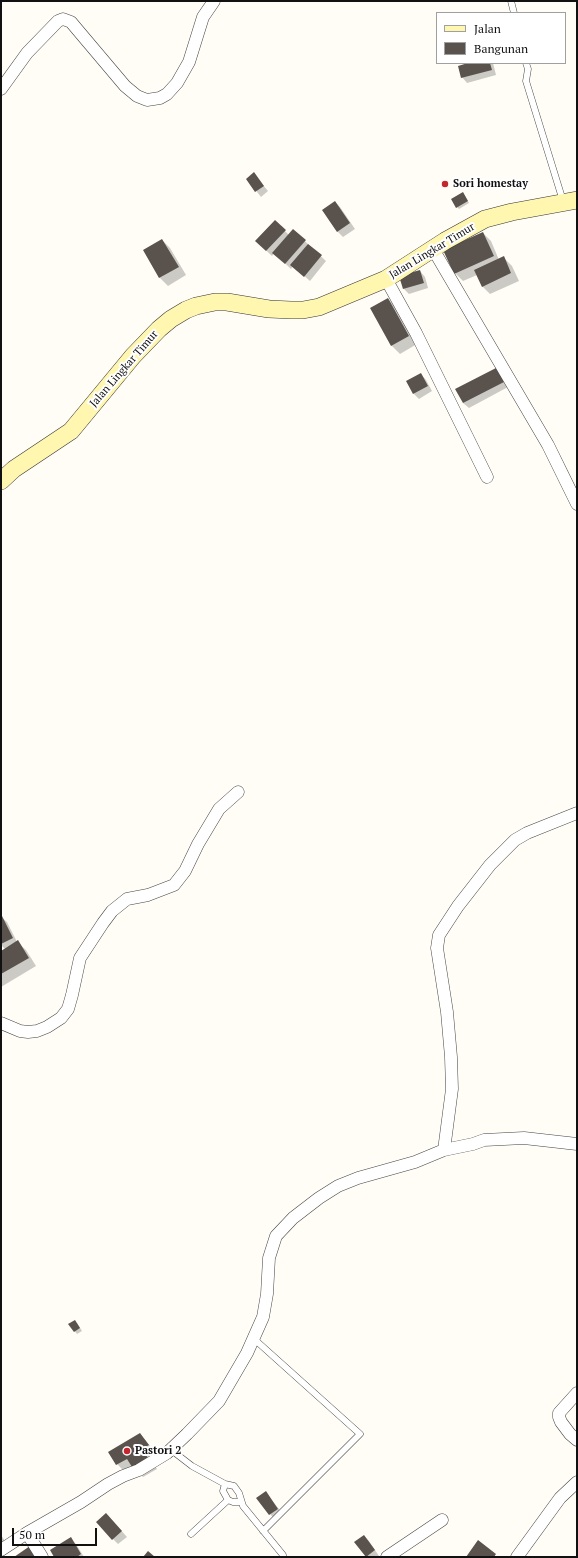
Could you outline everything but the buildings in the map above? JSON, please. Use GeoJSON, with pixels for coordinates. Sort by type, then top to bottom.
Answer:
{"type":"FeatureCollection","features":[{"type":"Feature","properties":{"kind":"main road","name":"Jalan Lingkar Timur"},"geometry":{"type":"LineString","coordinates":[[1,481],[14,469],[71,430],[133,356],[159,329],[171,319],[186,310],[215,302],[227,302],[269,309],[303,310],[319,307],[386,279],[433,249],[492,216],[570,201]]}},
{"type":"Feature","properties":{"kind":"street"},"geometry":{"type":"LineString","coordinates":[[1,89],[27,54],[58,21],[63,19],[71,22],[125,86],[136,96],[147,100],[160,98],[167,94],[177,83],[189,62],[203,17],[214,1]]}},
{"type":"Feature","properties":{"kind":"street"},"geometry":{"type":"LineString","coordinates":[[433,249],[540,431],[577,504]]}},
{"type":"Feature","properties":{"kind":"street"},"geometry":{"type":"LineString","coordinates":[[386,279],[416,333],[487,477]]}},
{"type":"Feature","properties":{"kind":"street"},"geometry":{"type":"LineString","coordinates":[[1,1023],[20,1031],[28,1032],[37,1031],[47,1027],[61,1018],[68,1009],[80,958],[103,923],[112,912],[127,900],[148,895],[174,884],[185,871],[198,844],[219,809],[238,792]]}},
{"type":"Feature","properties":{"kind":"street"},"geometry":{"type":"LineString","coordinates":[[444,1150],[452,1089],[447,1012],[437,948],[439,935],[458,906],[490,865],[515,840],[527,833],[577,813]]}},
{"type":"Feature","properties":{"kind":"street"},"geometry":{"type":"LineString","coordinates":[[1,1550],[118,1479],[139,1470],[170,1449],[219,1401],[263,1317],[267,1294],[268,1258],[276,1236],[294,1218],[319,1198],[338,1186],[358,1178],[415,1162],[444,1150],[493,1139],[524,1138],[577,1144]]}},
{"type":"Feature","properties":{"kind":"street"},"geometry":{"type":"LineString","coordinates":[[577,1393],[559,1413],[559,1416],[561,1422],[570,1434],[577,1440]]}},
{"type":"Feature","properties":{"kind":"street"},"geometry":{"type":"LineString","coordinates":[[517,1557],[560,1498],[577,1482]]}},
{"type":"Feature","properties":{"kind":"street"},"geometry":{"type":"LineString","coordinates":[[387,1557],[442,1520]]}},
{"type":"Feature","properties":{"kind":"street"},"geometry":{"type":"LineString","coordinates":[[27,1533],[42,1557]]}},
{"type":"Feature","properties":{"kind":"lane"},"geometry":{"type":"LineString","coordinates":[[511,1],[514,12]]}},
{"type":"Feature","properties":{"kind":"lane"},"geometry":{"type":"LineString","coordinates":[[526,64],[528,69],[526,81],[570,201]]}},
{"type":"Feature","properties":{"kind":"lane"},"geometry":{"type":"LineString","coordinates":[[253,1338],[360,1434],[263,1531]]}},
{"type":"Feature","properties":{"kind":"lane"},"geometry":{"type":"LineString","coordinates":[[170,1449],[192,1466],[224,1484],[234,1486],[238,1493],[240,1502],[283,1557]]}},
{"type":"Feature","properties":{"kind":"lane"},"geometry":{"type":"LineString","coordinates":[[224,1484],[222,1491],[228,1500],[240,1502]]}},
{"type":"Feature","properties":{"kind":"lane"},"geometry":{"type":"LineString","coordinates":[[191,1534],[228,1500]]}},
{"type":"Feature","properties":{"kind":"place","name":"Sori homestay"},"geometry":{"type":"Point","coordinates":[445,184]}},
{"type":"Feature","properties":{"kind":"place","name":"Pastori 2"},"geometry":{"type":"Point","coordinates":[127,1451]}}]}
